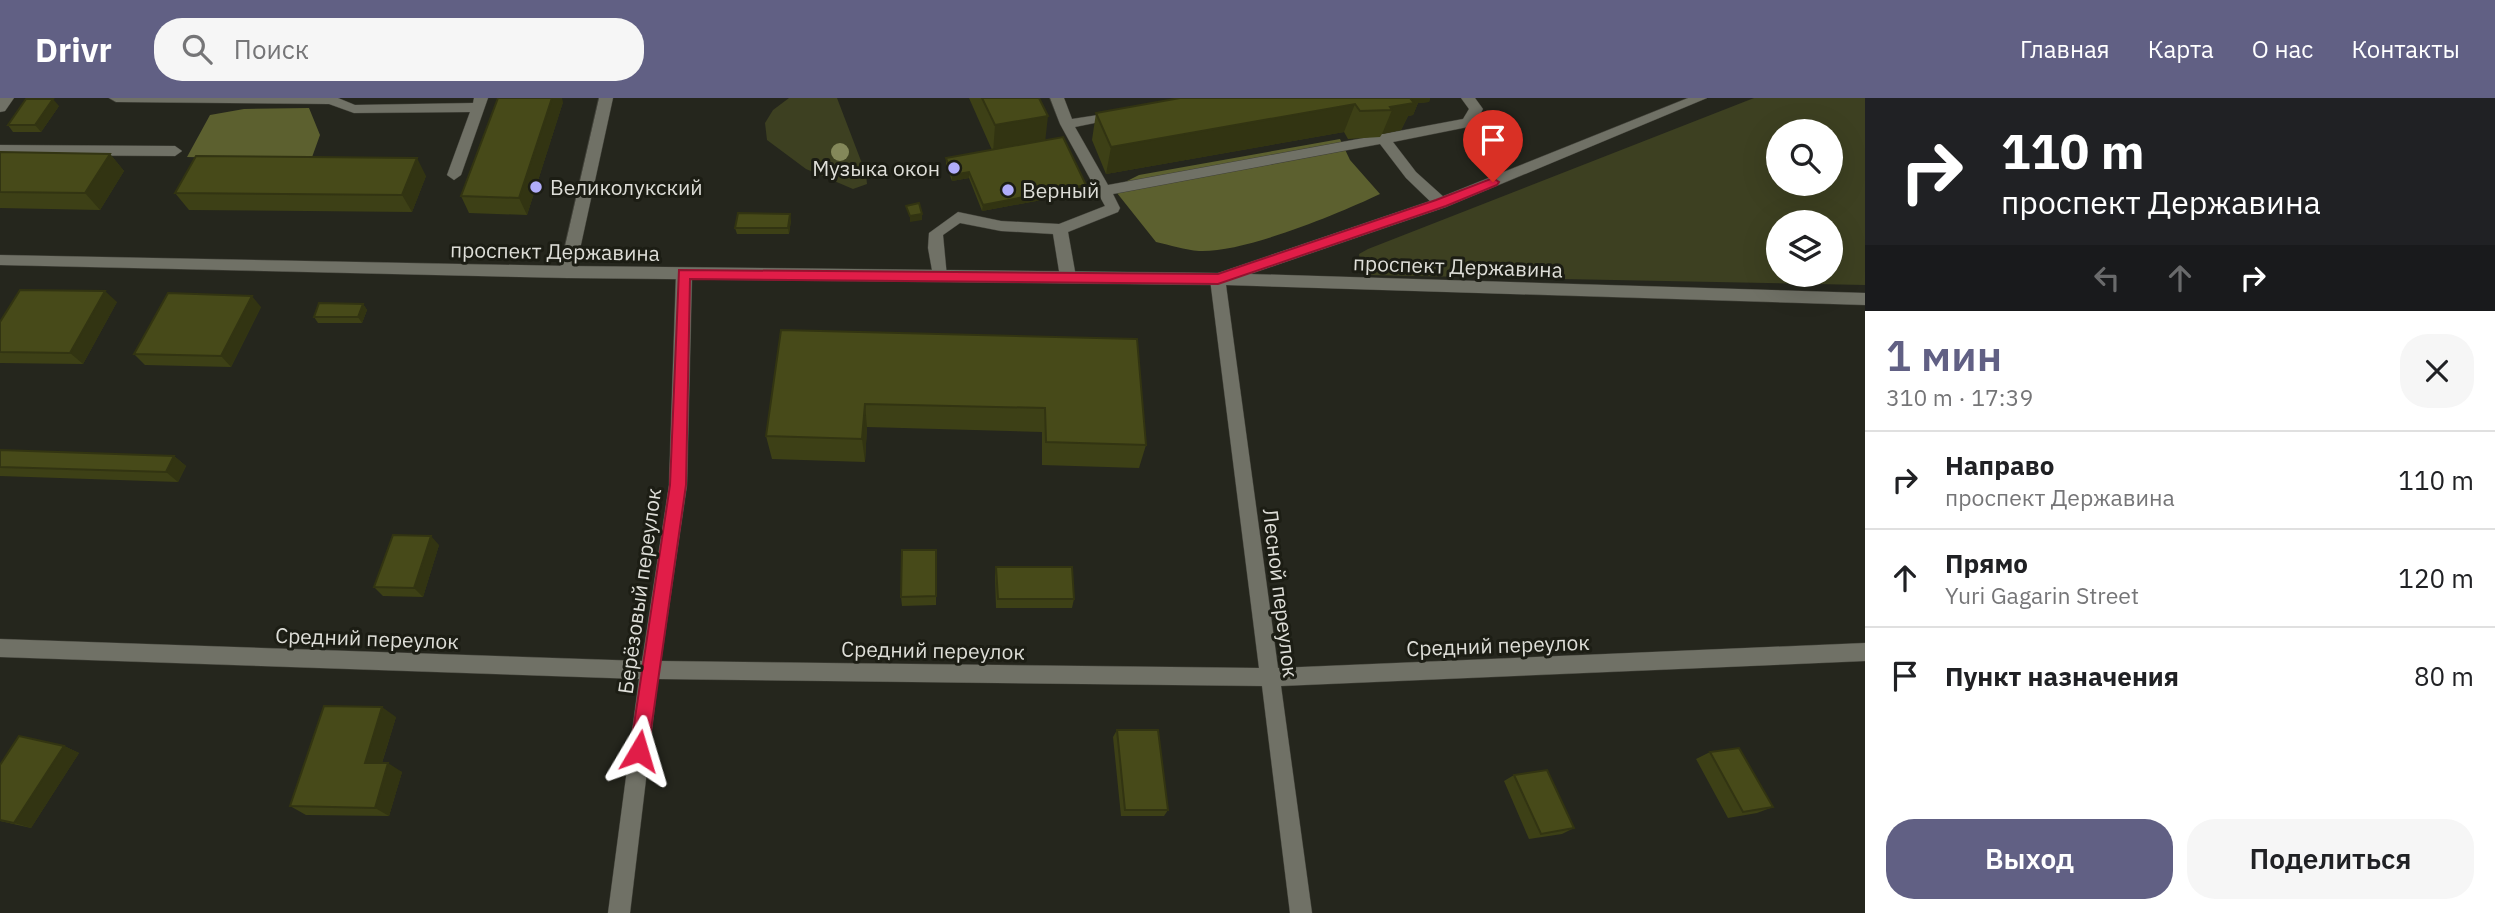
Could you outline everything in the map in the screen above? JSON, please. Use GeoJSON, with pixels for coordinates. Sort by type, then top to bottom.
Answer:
{"type":"FeatureCollection","features":[{"type":"Feature","properties":{"kind":"street"},"geometry":{"type":"LineString","coordinates":[[0,108],[7,98]]}},
{"type":"Feature","properties":{"kind":"street"},"geometry":{"type":"LineString","coordinates":[[116,98],[301,99],[357,104],[479,102],[454,175]]}},
{"type":"Feature","properties":{"kind":"street"},"geometry":{"type":"LineString","coordinates":[[566,272],[606,98]]}},
{"type":"Feature","properties":{"kind":"street"},"geometry":{"type":"LineString","coordinates":[[939,277],[936,233],[958,217],[1001,226],[1060,229],[1113,208],[1057,98]]}},
{"type":"Feature","properties":{"kind":"street"},"geometry":{"type":"LineString","coordinates":[[1104,191],[1468,122],[1476,109],[1468,98]]}},
{"type":"Feature","properties":{"kind":"street"},"geometry":{"type":"LineString","coordinates":[[1218,279],[1441,203],[1700,98]]}},
{"type":"Feature","properties":{"kind":"street"},"geometry":{"type":"LineString","coordinates":[[1068,124],[1134,111]]}},
{"type":"Feature","properties":{"kind":"street"},"geometry":{"type":"LineString","coordinates":[[1379,138],[1411,175],[1441,203]]}},
{"type":"Feature","properties":{"kind":"street"},"geometry":{"type":"LineString","coordinates":[[0,150],[175,150]]}},
{"type":"Feature","properties":{"kind":"street"},"geometry":{"type":"LineString","coordinates":[[1060,229],[1068,277]]}},
{"type":"Feature","properties":{"kind":"street","name":"проспект Державина"},"geometry":{"type":"LineString","coordinates":[[0,260],[684,274],[1218,279],[1865,299]]}},
{"type":"Feature","properties":{"kind":"street","name":"Берёзовый переулок"},"geometry":{"type":"LineString","coordinates":[[619,913],[650,670],[678,485],[684,274]]}},
{"type":"Feature","properties":{"kind":"street","name":"Лесной переулок"},"geometry":{"type":"LineString","coordinates":[[1218,279],[1301,913]]}},
{"type":"Feature","properties":{"kind":"street","name":"Средний переулок"},"geometry":{"type":"LineString","coordinates":[[0,648],[650,670],[1269,677],[1865,652]]}},
{"type":"Feature","properties":{"kind":"green space"},"geometry":{"type":"Polygon","coordinates":[[[789,98],[837,98],[866,174],[867,184],[853,189],[806,169],[767,140],[765,123],[773,110],[789,98]]]}},
{"type":"Feature","properties":{"kind":"green space"},"geometry":{"type":"Polygon","coordinates":[[[1754,98],[1865,98],[1865,285],[1843,285],[1843,210],[1766,210],[1766,283],[1368,275],[1360,266],[1359,254],[1754,98]]]}},
{"type":"Feature","properties":{"kind":"green space"},"geometry":{"type":"Polygon","coordinates":[[[309,108],[320,135],[311,160],[187,157],[210,115],[244,109],[309,108]]]}},
{"type":"Feature","properties":{"kind":"green space"},"geometry":{"type":"Polygon","coordinates":[[[1340,139],[1350,160],[1380,194],[1316,221],[1240,246],[1199,251],[1156,242],[1113,188],[1139,175],[1340,139]]]}},
{"type":"Feature","properties":{"kind":"building"},"geometry":{"type":"Polygon","coordinates":[[[498,98],[552,98],[519,198],[461,196],[498,98]]]}},
{"type":"Feature","properties":{"kind":"building"},"geometry":{"type":"Polygon","coordinates":[[[982,98],[1039,98],[1048,116],[995,125],[982,98]]]}},
{"type":"Feature","properties":{"kind":"building"},"geometry":{"type":"Polygon","coordinates":[[[1180,98],[1410,98],[1414,103],[1390,107],[1392,110],[1360,111],[1355,104],[1111,147],[1096,113],[1180,98]]]}},
{"type":"Feature","properties":{"kind":"building"},"geometry":{"type":"Polygon","coordinates":[[[26,99],[53,99],[35,125],[8,125],[26,99]]]}},
{"type":"Feature","properties":{"kind":"building"},"geometry":{"type":"Polygon","coordinates":[[[1063,137],[1086,185],[983,205],[969,172],[952,175],[946,158],[1063,137]]]}},
{"type":"Feature","properties":{"kind":"building"},"geometry":{"type":"Polygon","coordinates":[[[0,152],[110,154],[85,193],[0,192],[0,152]]]}},
{"type":"Feature","properties":{"kind":"building"},"geometry":{"type":"Polygon","coordinates":[[[196,156],[417,158],[402,195],[175,193],[196,156]]]}},
{"type":"Feature","properties":{"kind":"building"},"geometry":{"type":"Polygon","coordinates":[[[919,203],[922,214],[910,216],[906,206],[919,203]]]}},
{"type":"Feature","properties":{"kind":"building"},"geometry":{"type":"Polygon","coordinates":[[[738,213],[790,214],[788,228],[735,228],[738,213]]]}},
{"type":"Feature","properties":{"kind":"building"},"geometry":{"type":"Polygon","coordinates":[[[20,290],[105,291],[70,353],[0,352],[0,322],[20,290]]]}},
{"type":"Feature","properties":{"kind":"building"},"geometry":{"type":"Polygon","coordinates":[[[168,293],[252,296],[221,356],[134,354],[168,293]]]}},
{"type":"Feature","properties":{"kind":"building"},"geometry":{"type":"Polygon","coordinates":[[[319,303],[363,304],[358,317],[314,317],[319,303]]]}},
{"type":"Feature","properties":{"kind":"building"},"geometry":{"type":"Polygon","coordinates":[[[781,330],[1137,339],[1146,445],[1046,442],[1045,408],[865,404],[862,439],[766,436],[781,330]]]}},
{"type":"Feature","properties":{"kind":"building"},"geometry":{"type":"Polygon","coordinates":[[[0,450],[174,456],[166,472],[0,467],[0,450]]]}},
{"type":"Feature","properties":{"kind":"building"},"geometry":{"type":"Polygon","coordinates":[[[393,535],[431,536],[414,588],[374,587],[393,535]]]}},
{"type":"Feature","properties":{"kind":"building"},"geometry":{"type":"Polygon","coordinates":[[[902,550],[936,550],[936,596],[901,597],[902,550]]]}},
{"type":"Feature","properties":{"kind":"building"},"geometry":{"type":"Polygon","coordinates":[[[996,567],[1072,567],[1074,599],[998,599],[996,567]]]}},
{"type":"Feature","properties":{"kind":"building"},"geometry":{"type":"Polygon","coordinates":[[[324,706],[382,707],[365,763],[388,763],[375,808],[290,806],[324,706]]]}},
{"type":"Feature","properties":{"kind":"building"},"geometry":{"type":"Polygon","coordinates":[[[1117,730],[1158,730],[1168,810],[1125,810],[1117,730]]]}},
{"type":"Feature","properties":{"kind":"building"},"geometry":{"type":"Polygon","coordinates":[[[19,736],[64,746],[14,823],[0,820],[0,765],[19,736]]]}},
{"type":"Feature","properties":{"kind":"building"},"geometry":{"type":"Polygon","coordinates":[[[1739,748],[1773,807],[1743,812],[1710,752],[1739,748]]]}},
{"type":"Feature","properties":{"kind":"building"},"geometry":{"type":"Polygon","coordinates":[[[1547,770],[1574,828],[1541,834],[1514,775],[1547,770]]]}},
{"type":"Feature","properties":{"kind":"place","name":"Музыка окон"},"geometry":{"type":"Point","coordinates":[954,168]}},
{"type":"Feature","properties":{"kind":"place","name":"Великолукский"},"geometry":{"type":"Point","coordinates":[536,187]}},
{"type":"Feature","properties":{"kind":"place","name":"Верный"},"geometry":{"type":"Point","coordinates":[1008,190]}},
{"type":"Feature","properties":{"kind":"route"},"geometry":{"type":"LineString","coordinates":[[639,751],[678,485],[684,274],[1218,279],[1441,203],[1493,182]]}}]}
